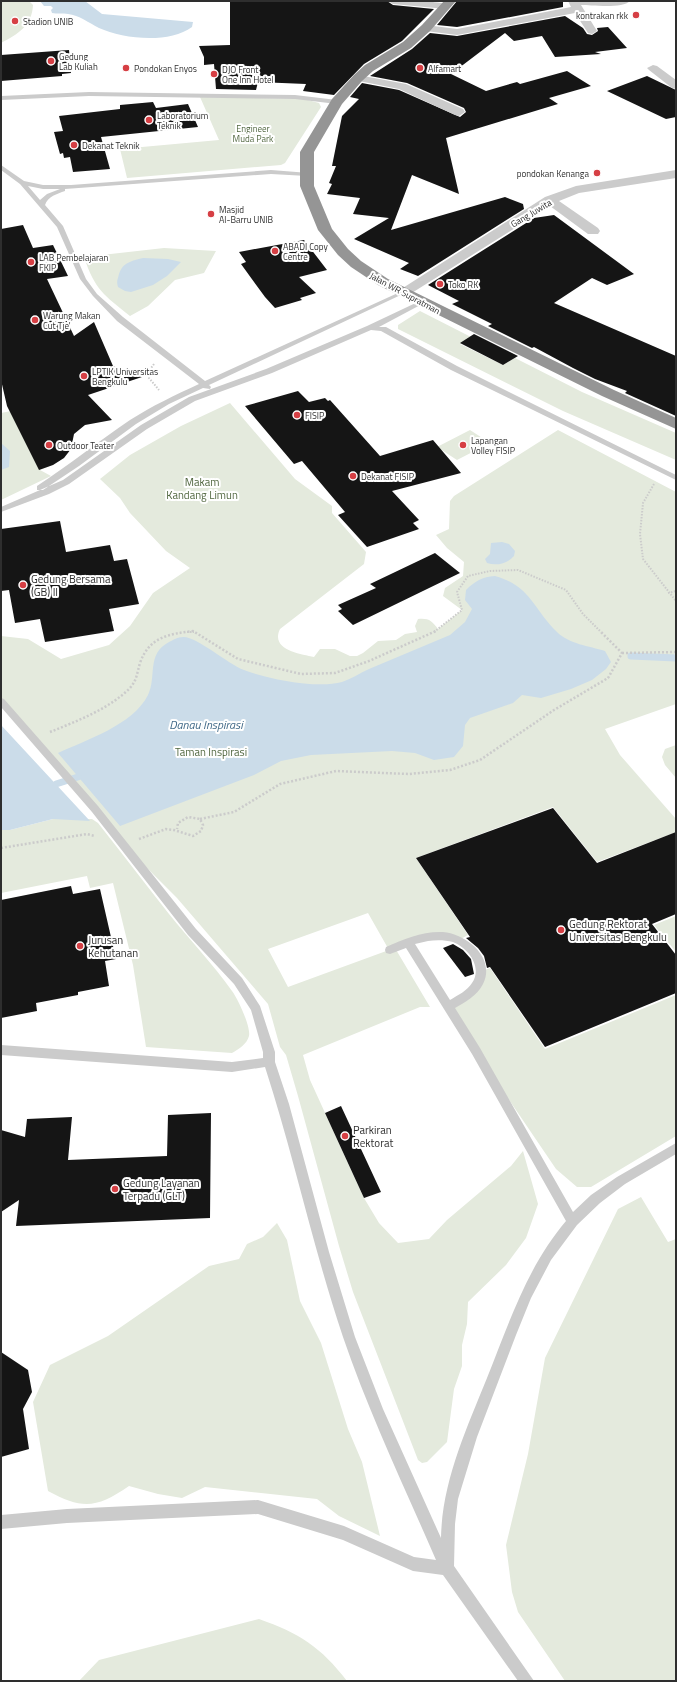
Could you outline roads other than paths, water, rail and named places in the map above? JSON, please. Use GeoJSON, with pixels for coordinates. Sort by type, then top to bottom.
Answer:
{"type":"FeatureCollection","features":[{"type":"Feature","properties":{"kind":"highway","name":"Jalan WR Supratman"},"geometry":{"type":"LineString","coordinates":[[448,3],[426,28],[407,45],[369,68],[358,78],[338,100],[307,152],[306,186],[325,230],[343,252],[367,273],[402,293],[608,393],[676,424]]}},
{"type":"Feature","properties":{"kind":"street"},"geometry":{"type":"LineString","coordinates":[[393,1],[448,3]]}},
{"type":"Feature","properties":{"kind":"street"},"geometry":{"type":"LineString","coordinates":[[426,28],[457,32],[574,4],[625,1]]}},
{"type":"Feature","properties":{"kind":"street"},"geometry":{"type":"LineString","coordinates":[[574,4],[592,31]]}},
{"type":"Feature","properties":{"kind":"street"},"geometry":{"type":"LineString","coordinates":[[653,68],[676,86]]}},
{"type":"Feature","properties":{"kind":"street"},"geometry":{"type":"LineString","coordinates":[[358,78],[402,86],[459,112]]}},
{"type":"Feature","properties":{"kind":"street","name":"Gang Juwita"},"geometry":{"type":"LineString","coordinates":[[402,293],[550,200],[576,190],[676,174]]}},
{"type":"Feature","properties":{"kind":"street"},"geometry":{"type":"LineString","coordinates":[[550,200],[593,231]]}},
{"type":"Feature","properties":{"kind":"lane"},"geometry":{"type":"LineString","coordinates":[[133,90],[306,95],[338,100]]}},
{"type":"Feature","properties":{"kind":"lane"},"geometry":{"type":"LineString","coordinates":[[1,98],[89,94],[295,97],[338,100]]}},
{"type":"Feature","properties":{"kind":"lane"},"geometry":{"type":"LineString","coordinates":[[1,168],[22,183],[60,226],[83,279],[95,295],[120,319],[214,391]]}},
{"type":"Feature","properties":{"kind":"lane"},"geometry":{"type":"LineString","coordinates":[[22,183],[38,186],[71,187],[271,172],[307,174]]}},
{"type":"Feature","properties":{"kind":"lane"},"geometry":{"type":"LineString","coordinates":[[42,205],[42,201],[46,198],[71,187]]}},
{"type":"Feature","properties":{"kind":"lane"},"geometry":{"type":"LineString","coordinates":[[1,504],[47,485],[133,422],[166,402],[402,293]]}},
{"type":"Feature","properties":{"kind":"lane"},"geometry":{"type":"LineString","coordinates":[[1,510],[46,492],[66,482],[172,409],[370,328],[422,302]]}},
{"type":"Feature","properties":{"kind":"lane"},"geometry":{"type":"LineString","coordinates":[[370,328],[383,329],[454,368],[676,478]]}},
{"type":"Feature","properties":{"kind":"lane"},"geometry":{"type":"LineString","coordinates":[[1,701],[35,738],[116,835],[192,932],[238,981],[256,1009],[269,1052],[269,1062],[349,1337],[377,1411],[447,1568],[527,1681]]}},
{"type":"Feature","properties":{"kind":"lane"},"geometry":{"type":"LineString","coordinates":[[390,950],[408,942],[435,936],[449,937],[459,940],[472,949],[478,959],[482,971],[479,981],[473,991],[449,1007]]}},
{"type":"Feature","properties":{"kind":"lane"},"geometry":{"type":"LineString","coordinates":[[408,942],[476,1052],[572,1221]]}},
{"type":"Feature","properties":{"kind":"lane"},"geometry":{"type":"LineString","coordinates":[[1,1050],[232,1066],[269,1062]]}},
{"type":"Feature","properties":{"kind":"lane"},"geometry":{"type":"LineString","coordinates":[[447,1568],[451,1500],[472,1432],[506,1343],[536,1275],[552,1246],[572,1221],[593,1200],[622,1179],[676,1148]]}},
{"type":"Feature","properties":{"kind":"lane"},"geometry":{"type":"LineString","coordinates":[[1,1522],[67,1516],[258,1507],[344,1533],[413,1564],[447,1568]]}},
{"type":"Feature","properties":{"kind":"water"},"geometry":{"type":"Polygon","coordinates":[[[40,1],[85,1],[102,14],[193,22],[192,27],[171,36],[159,38],[133,37],[109,32],[72,15],[52,13],[51,10],[53,8],[51,6],[44,6],[40,1]]]}},
{"type":"Feature","properties":{"kind":"water"},"geometry":{"type":"Polygon","coordinates":[[[143,258],[168,259],[181,262],[167,276],[153,285],[131,292],[125,291],[118,287],[117,280],[125,264],[143,258]]]}},
{"type":"Feature","properties":{"kind":"water"},"geometry":{"type":"Polygon","coordinates":[[[1,443],[10,451],[9,467],[1,470],[1,443]]]}},
{"type":"Feature","properties":{"kind":"water"},"geometry":{"type":"Polygon","coordinates":[[[502,542],[509,544],[515,551],[514,556],[501,564],[487,563],[485,559],[490,554],[491,543],[502,542]]]}},
{"type":"Feature","properties":{"kind":"water","name":"Danau Inspirasi"},"geometry":{"type":"Polygon","coordinates":[[[495,576],[507,580],[524,592],[549,623],[562,636],[573,642],[605,651],[611,662],[606,669],[592,680],[571,689],[541,698],[522,695],[513,703],[470,718],[465,725],[463,746],[454,757],[434,760],[415,753],[392,751],[311,755],[281,761],[254,775],[120,826],[58,753],[95,737],[132,715],[141,706],[151,688],[153,666],[157,653],[162,647],[176,639],[183,637],[189,638],[204,645],[237,667],[266,677],[306,684],[332,684],[342,682],[450,635],[465,622],[472,609],[465,600],[466,590],[479,580],[486,577],[495,576]]]}},
{"type":"Feature","properties":{"kind":"water"},"geometry":{"type":"Polygon","coordinates":[[[1,725],[90,821],[53,819],[10,830],[1,830],[1,725]]]}},
{"type":"Feature","properties":{"kind":"waterway"},"geometry":{"type":"LineString","coordinates":[[631,656],[676,658]]}},
{"type":"Feature","properties":{"kind":"waterway"},"geometry":{"type":"LineString","coordinates":[[56,784],[78,777]]}},
{"type":"Feature","properties":{"kind":"place","name":"kontrakan rkk"},"geometry":{"type":"Point","coordinates":[636,15]}},
{"type":"Feature","properties":{"kind":"place","name":"Stadion UNIB"},"geometry":{"type":"Point","coordinates":[15,21]}},
{"type":"Feature","properties":{"kind":"place","name":"Gedung Lab Kuliah"},"geometry":{"type":"Point","coordinates":[51,61]}},
{"type":"Feature","properties":{"kind":"place","name":"Pondokan Enyos"},"geometry":{"type":"Point","coordinates":[126,68]}},
{"type":"Feature","properties":{"kind":"place","name":"Alfamart"},"geometry":{"type":"Point","coordinates":[420,68]}},
{"type":"Feature","properties":{"kind":"place","name":"DJO Front One Inn Hotel"},"geometry":{"type":"Point","coordinates":[214,74]}},
{"type":"Feature","properties":{"kind":"place","name":"Laboratorium Teknik"},"geometry":{"type":"Point","coordinates":[149,120]}},
{"type":"Feature","properties":{"kind":"place","name":"Dekanat Teknik"},"geometry":{"type":"Point","coordinates":[74,145]}},
{"type":"Feature","properties":{"kind":"place","name":"pondokan Kenanga"},"geometry":{"type":"Point","coordinates":[597,173]}},
{"type":"Feature","properties":{"kind":"place","name":"Masjid Al-Barru UNIB"},"geometry":{"type":"Point","coordinates":[211,214]}},
{"type":"Feature","properties":{"kind":"place","name":"ABADI Copy Centre"},"geometry":{"type":"Point","coordinates":[275,251]}},
{"type":"Feature","properties":{"kind":"place","name":"LAB Pembelajaran FKIP"},"geometry":{"type":"Point","coordinates":[31,262]}},
{"type":"Feature","properties":{"kind":"place","name":"Toko RK"},"geometry":{"type":"Point","coordinates":[440,284]}},
{"type":"Feature","properties":{"kind":"place","name":"Warung Makan Cut Tje'"},"geometry":{"type":"Point","coordinates":[35,320]}},
{"type":"Feature","properties":{"kind":"place","name":"LPTIK Universitas Bengkulu"},"geometry":{"type":"Point","coordinates":[84,376]}},
{"type":"Feature","properties":{"kind":"place","name":"FISIP"},"geometry":{"type":"Point","coordinates":[297,415]}},
{"type":"Feature","properties":{"kind":"place","name":"Outdoor Teater"},"geometry":{"type":"Point","coordinates":[49,445]}},
{"type":"Feature","properties":{"kind":"place","name":"Lapangan Volley FISIP"},"geometry":{"type":"Point","coordinates":[463,445]}},
{"type":"Feature","properties":{"kind":"place","name":"Dekanat FISIP"},"geometry":{"type":"Point","coordinates":[353,476]}},
{"type":"Feature","properties":{"kind":"place","name":"Gedung Bersama (GB) II"},"geometry":{"type":"Point","coordinates":[23,585]}},
{"type":"Feature","properties":{"kind":"place","name":"Gedung Rektorat Universitas Bengkulu"},"geometry":{"type":"Point","coordinates":[561,930]}},
{"type":"Feature","properties":{"kind":"place","name":"Jurusan Kehutanan"},"geometry":{"type":"Point","coordinates":[80,946]}},
{"type":"Feature","properties":{"kind":"place","name":"Parkiran Rektorat"},"geometry":{"type":"Point","coordinates":[345,1136]}},
{"type":"Feature","properties":{"kind":"place","name":"Gedung Layanan Terpadu (GLT)"},"geometry":{"type":"Point","coordinates":[115,1189]}},
{"type":"Feature","properties":{"kind":"park label","name":"Engineer Muda Park"},"geometry":{"type":"Point","coordinates":[253,134]}},
{"type":"Feature","properties":{"kind":"park label","name":"Makam Kandang Limun"},"geometry":{"type":"Point","coordinates":[202,488]}},
{"type":"Feature","properties":{"kind":"park label","name":"Taman Inspirasi"},"geometry":{"type":"Point","coordinates":[211,752]}}]}
